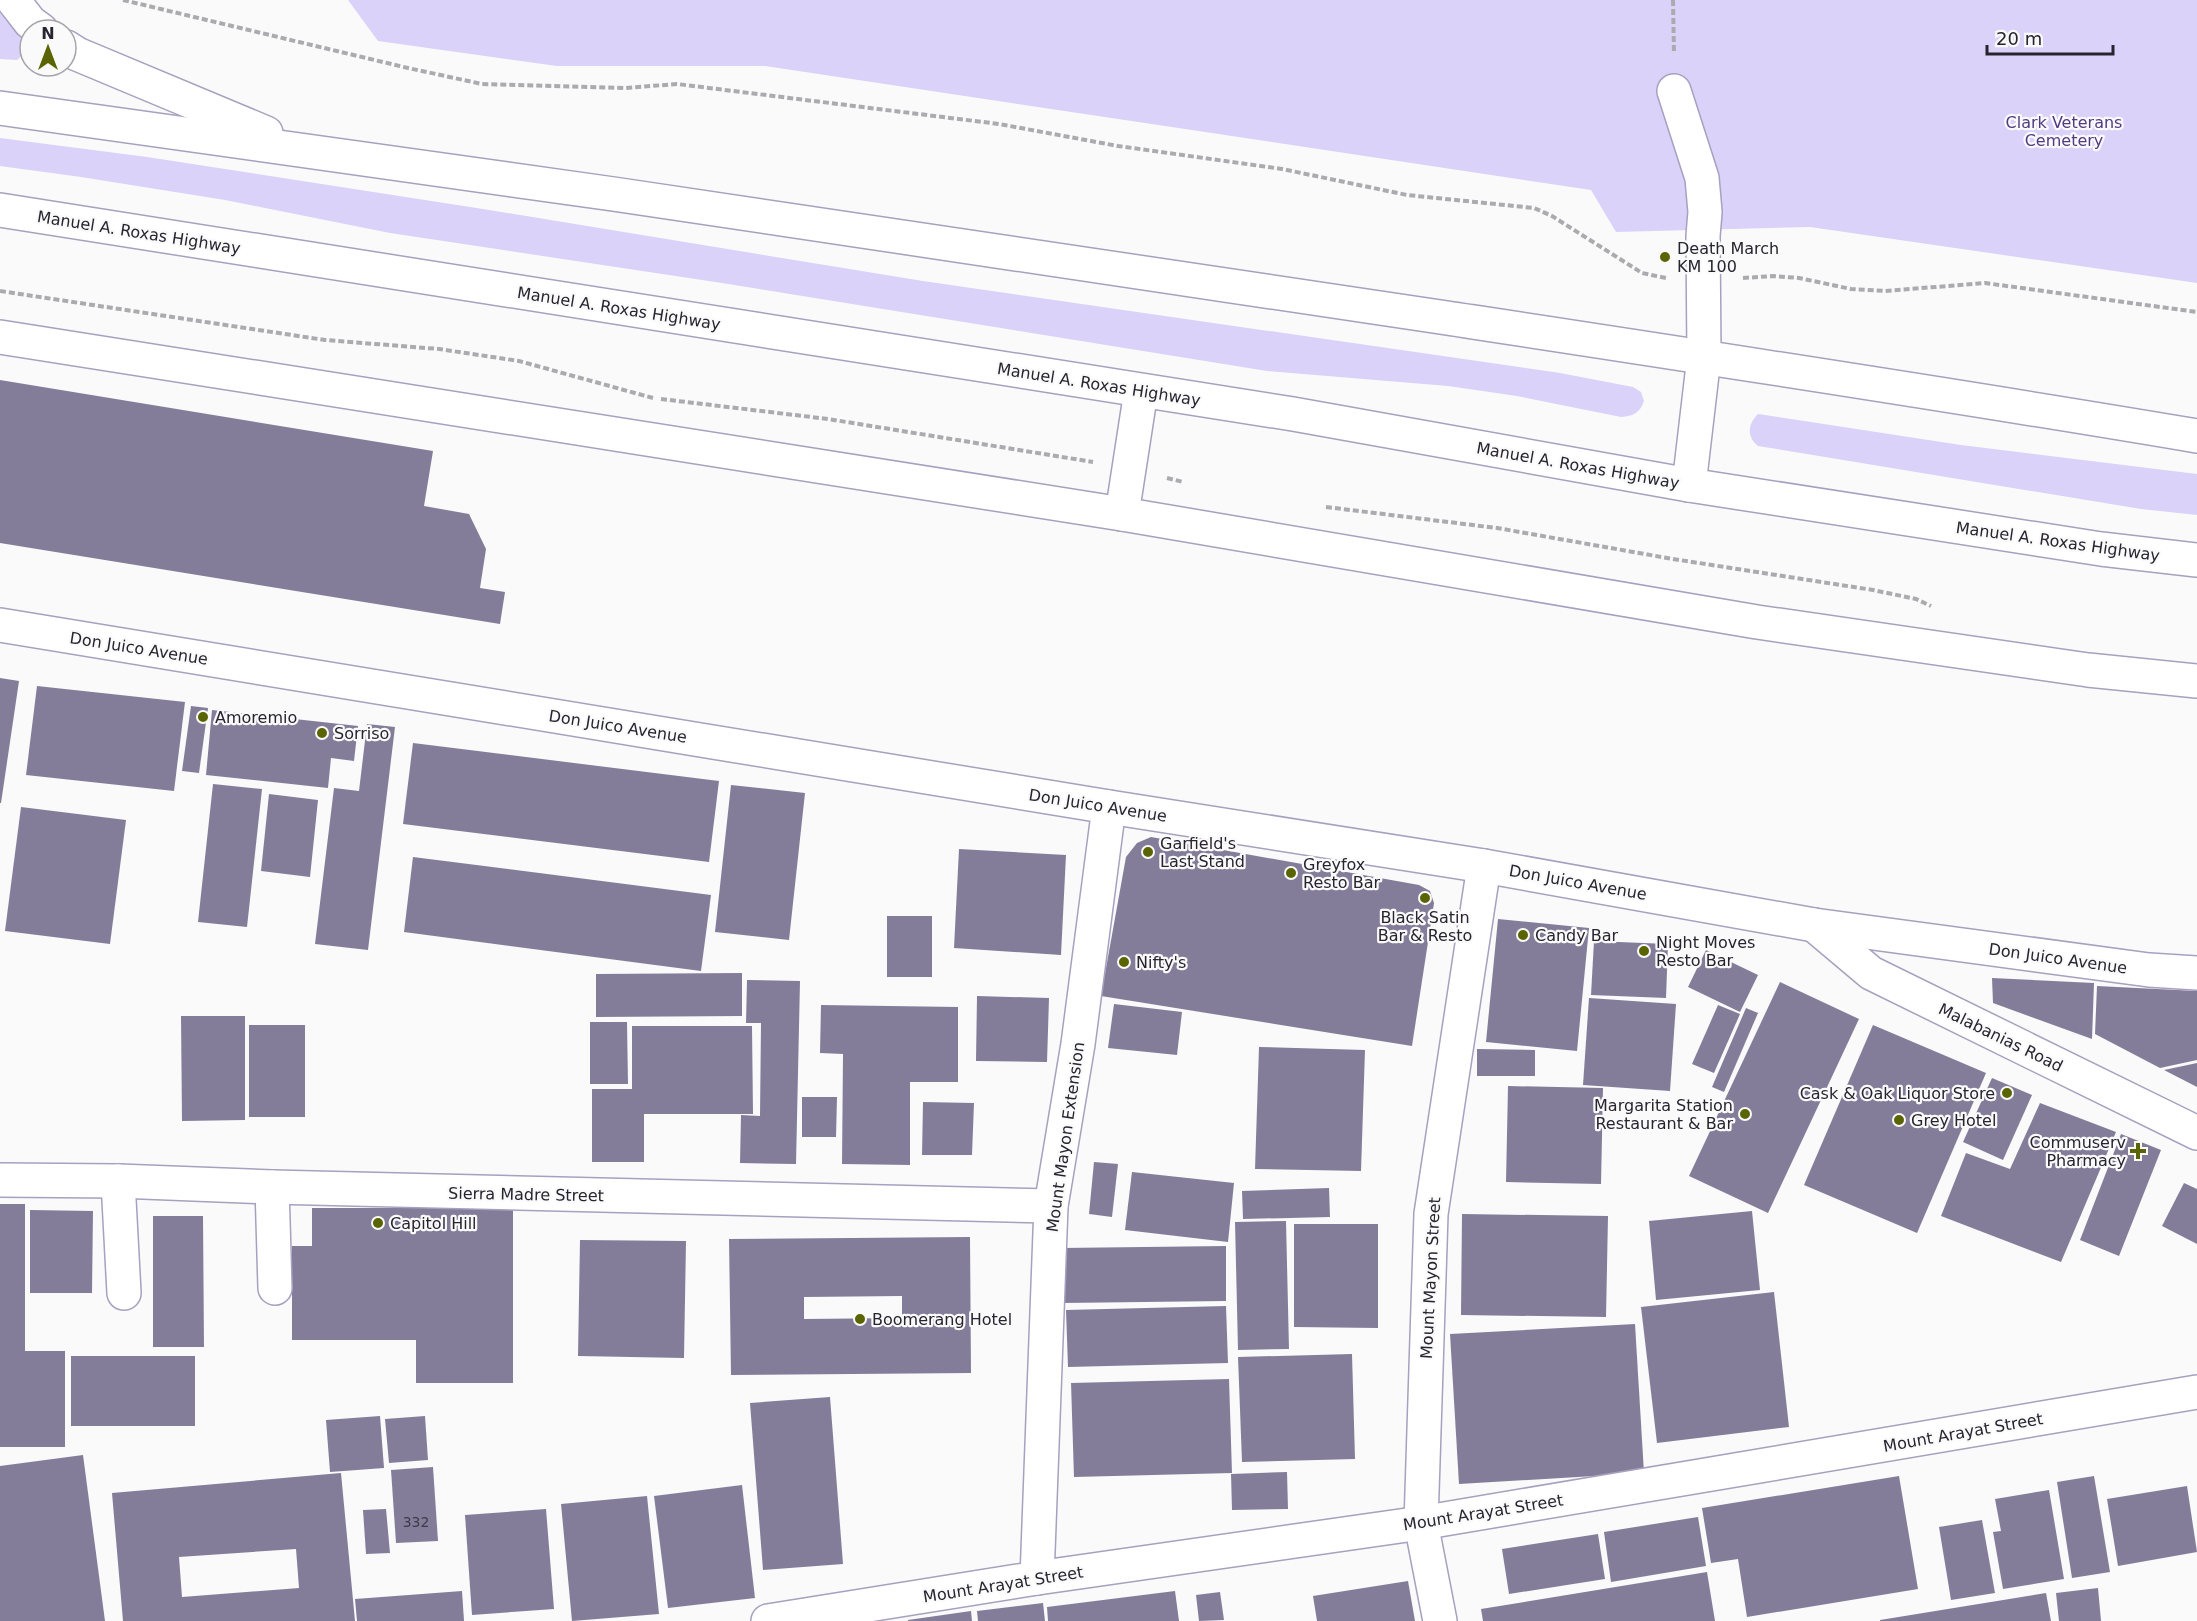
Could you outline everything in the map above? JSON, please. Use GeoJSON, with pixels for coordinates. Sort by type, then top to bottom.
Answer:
{"type":"FeatureCollection","features":[{"type":"Feature","properties":{"kind":"main road"},"geometry":{"type":"LineString","coordinates":[[13,0],[27,18]]}},
{"type":"Feature","properties":{"kind":"main road"},"geometry":{"type":"LineString","coordinates":[[78,54],[306,150]]}},
{"type":"Feature","properties":{"kind":"main road"},"geometry":{"type":"LineString","coordinates":[[1674,91],[1702,178],[1705,212],[1704,357],[1689,485]]}},
{"type":"Feature","properties":{"kind":"main road"},"geometry":{"type":"LineString","coordinates":[[0,108],[306,150],[1206,281],[1704,357],[2197,436]]}},
{"type":"Feature","properties":{"kind":"main road","name":"Manuel A. Roxas Highway"},"geometry":{"type":"LineString","coordinates":[[0,210],[1293,414],[1689,485],[2101,549],[2197,560]]}},
{"type":"Feature","properties":{"kind":"main road"},"geometry":{"type":"LineString","coordinates":[[0,337],[1122,514],[1757,622],[2088,670],[2197,681]]}},
{"type":"Feature","properties":{"kind":"main road"},"geometry":{"type":"LineString","coordinates":[[1122,514],[1141,391]]}},
{"type":"Feature","properties":{"kind":"main road","name":"Don Juico Avenue"},"geometry":{"type":"LineString","coordinates":[[0,625],[1109,807],[1484,866],[1814,925],[2149,970],[2197,974]]}},
{"type":"Feature","properties":{"kind":"main road","name":"Mount Mayon Extension"},"geometry":{"type":"LineString","coordinates":[[1037,1578],[1052,1206],[1078,1044],[1109,807]]}},
{"type":"Feature","properties":{"kind":"main road","name":"Mount Mayon Street"},"geometry":{"type":"LineString","coordinates":[[1440,1621],[1421,1523],[1431,1214],[1484,866]]}},
{"type":"Feature","properties":{"kind":"main road","name":"Malabanias Road"},"geometry":{"type":"LineString","coordinates":[[1814,925],[1871,973],[2197,1133]]}},
{"type":"Feature","properties":{"kind":"main road","name":"Sierra Madre Street"},"geometry":{"type":"LineString","coordinates":[[0,1180],[118,1181],[272,1187],[1052,1206]]}},
{"type":"Feature","properties":{"kind":"main road"},"geometry":{"type":"LineString","coordinates":[[118,1181],[124,1293]]}},
{"type":"Feature","properties":{"kind":"main road"},"geometry":{"type":"LineString","coordinates":[[272,1187],[275,1287]]}},
{"type":"Feature","properties":{"kind":"main road","name":"Mount Arayat Street"},"geometry":{"type":"LineString","coordinates":[[768,1621],[1037,1578],[1421,1523],[2197,1392]]}},
{"type":"Feature","properties":{"kind":"path"},"geometry":{"type":"LineString","coordinates":[[123,0],[482,84],[625,88],[677,84],[999,124],[1118,146],[1282,169],[1407,195],[1534,208],[1552,216],[1642,273],[1661,278],[1704,281],[1773,276],[1799,278],[1851,289],[1884,291],[1985,283],[2197,312]]}},
{"type":"Feature","properties":{"kind":"path"},"geometry":{"type":"LineString","coordinates":[[1673,0],[1674,91]]}},
{"type":"Feature","properties":{"kind":"path"},"geometry":{"type":"LineString","coordinates":[[0,291],[232,328],[325,340],[439,349],[519,361],[654,399],[828,419],[1020,448],[1129,468],[1193,485]]}},
{"type":"Feature","properties":{"kind":"path"},"geometry":{"type":"LineString","coordinates":[[1315,506],[1497,528],[1672,559],[1873,590],[1916,599],[1933,607]]}},
{"type":"Feature","properties":{"kind":"green space","name":"Clark Veterans Cemetery"},"geometry":{"type":"Polygon","coordinates":[[[348,0],[2197,0],[2197,283],[1810,227],[1616,232],[1591,190],[765,66],[557,66],[378,41],[348,0]]]}},
{"type":"Feature","properties":{"kind":"green space"},"geometry":{"type":"Polygon","coordinates":[[[0,9],[18,30],[18,59],[0,59],[0,9]]]}},
{"type":"Feature","properties":{"kind":"green space"},"geometry":{"type":"Polygon","coordinates":[[[0,138],[147,157],[483,209],[923,281],[1560,373],[1633,387],[1641,392],[1644,401],[1636,413],[1621,417],[1517,396],[1448,386],[1267,371],[722,283],[390,233],[225,200],[0,166],[0,138]]]}},
{"type":"Feature","properties":{"kind":"green space"},"geometry":{"type":"Polygon","coordinates":[[[1758,414],[1961,445],[2197,474],[2197,515],[2141,509],[1758,446],[1750,435],[1750,427],[1758,414]]]}},
{"type":"Feature","properties":{"kind":"building"},"geometry":{"type":"Polygon","coordinates":[[[0,380],[433,451],[424,506],[469,514],[486,549],[480,588],[505,592],[500,624],[0,543],[0,380]]]}},
{"type":"Feature","properties":{"kind":"building"},"geometry":{"type":"Polygon","coordinates":[[[0,678],[19,681],[1,803],[0,803],[0,678]]]}},
{"type":"Feature","properties":{"kind":"building"},"geometry":{"type":"Polygon","coordinates":[[[37,686],[185,702],[174,791],[26,775],[37,686]]]}},
{"type":"Feature","properties":{"kind":"building"},"geometry":{"type":"Polygon","coordinates":[[[191,706],[208,708],[199,773],[182,771],[191,706]]]}},
{"type":"Feature","properties":{"kind":"building"},"geometry":{"type":"Polygon","coordinates":[[[212,710],[358,726],[354,761],[331,758],[328,788],[206,775],[212,710]]]}},
{"type":"Feature","properties":{"kind":"building"},"geometry":{"type":"Polygon","coordinates":[[[367,724],[395,727],[368,950],[315,944],[334,788],[359,791],[367,724]]]}},
{"type":"Feature","properties":{"kind":"building"},"geometry":{"type":"Polygon","coordinates":[[[413,743],[719,781],[709,862],[403,824],[413,743]]]}},
{"type":"Feature","properties":{"kind":"building"},"geometry":{"type":"Polygon","coordinates":[[[213,784],[262,789],[247,927],[198,922],[213,784]]]}},
{"type":"Feature","properties":{"kind":"building"},"geometry":{"type":"Polygon","coordinates":[[[731,785],[805,793],[789,940],[715,932],[731,785]]]}},
{"type":"Feature","properties":{"kind":"building"},"geometry":{"type":"Polygon","coordinates":[[[269,794],[318,800],[310,877],[261,871],[269,794]]]}},
{"type":"Feature","properties":{"kind":"building"},"geometry":{"type":"Polygon","coordinates":[[[21,807],[126,820],[110,944],[5,931],[21,807]]]}},
{"type":"Feature","properties":{"kind":"building"},"geometry":{"type":"Polygon","coordinates":[[[1151,837],[1419,885],[1430,891],[1434,903],[1412,1046],[1101,996],[1126,857],[1137,843],[1151,837]]]}},
{"type":"Feature","properties":{"kind":"building"},"geometry":{"type":"Polygon","coordinates":[[[959,849],[1066,855],[1061,955],[954,948],[959,849]]]}},
{"type":"Feature","properties":{"kind":"building"},"geometry":{"type":"Polygon","coordinates":[[[413,857],[711,895],[701,971],[404,932],[413,857]]]}},
{"type":"Feature","properties":{"kind":"building"},"geometry":{"type":"Polygon","coordinates":[[[887,916],[932,916],[932,977],[887,977],[887,916]]]}},
{"type":"Feature","properties":{"kind":"building"},"geometry":{"type":"Polygon","coordinates":[[[1498,919],[1589,928],[1577,1051],[1486,1042],[1498,919]]]}},
{"type":"Feature","properties":{"kind":"building"},"geometry":{"type":"Polygon","coordinates":[[[1594,941],[1668,944],[1666,998],[1591,995],[1594,941]]]}},
{"type":"Feature","properties":{"kind":"building"},"geometry":{"type":"Polygon","coordinates":[[[1706,950],[1758,975],[1740,1012],[1688,987],[1706,950]]]}},
{"type":"Feature","properties":{"kind":"building"},"geometry":{"type":"Polygon","coordinates":[[[742,973],[742,1016],[596,1017],[596,974],[742,973]]]}},
{"type":"Feature","properties":{"kind":"building"},"geometry":{"type":"Polygon","coordinates":[[[1992,978],[2094,983],[2092,1039],[1993,1003],[1992,978]]]}},
{"type":"Feature","properties":{"kind":"building"},"geometry":{"type":"Polygon","coordinates":[[[747,980],[800,981],[796,1164],[740,1163],[741,1115],[760,1116],[761,1023],[746,1023],[747,980]]]}},
{"type":"Feature","properties":{"kind":"building"},"geometry":{"type":"Polygon","coordinates":[[[1780,982],[1859,1019],[1768,1213],[1689,1176],[1780,982]]]}},
{"type":"Feature","properties":{"kind":"building"},"geometry":{"type":"Polygon","coordinates":[[[2097,986],[2197,991],[2197,1060],[2160,1068],[2095,1034],[2097,986]]]}},
{"type":"Feature","properties":{"kind":"building"},"geometry":{"type":"Polygon","coordinates":[[[977,996],[1049,998],[1047,1062],[976,1061],[977,996]]]}},
{"type":"Feature","properties":{"kind":"building"},"geometry":{"type":"Polygon","coordinates":[[[1589,998],[1676,1004],[1670,1091],[1583,1085],[1589,998]]]}},
{"type":"Feature","properties":{"kind":"building"},"geometry":{"type":"Polygon","coordinates":[[[1114,1004],[1182,1012],[1177,1055],[1108,1048],[1114,1004]]]}},
{"type":"Feature","properties":{"kind":"building"},"geometry":{"type":"Polygon","coordinates":[[[821,1005],[958,1007],[958,1082],[910,1082],[910,1165],[842,1164],[843,1054],[820,1053],[821,1005]]]}},
{"type":"Feature","properties":{"kind":"building"},"geometry":{"type":"Polygon","coordinates":[[[1718,1005],[1740,1014],[1714,1073],[1692,1064],[1718,1005]]]}},
{"type":"Feature","properties":{"kind":"building"},"geometry":{"type":"Polygon","coordinates":[[[1746,1008],[1758,1013],[1724,1092],[1712,1087],[1746,1008]]]}},
{"type":"Feature","properties":{"kind":"building"},"geometry":{"type":"Polygon","coordinates":[[[181,1016],[245,1016],[245,1120],[182,1121],[181,1016]]]}},
{"type":"Feature","properties":{"kind":"building"},"geometry":{"type":"Polygon","coordinates":[[[590,1022],[627,1022],[628,1084],[590,1084],[590,1022]]]}},
{"type":"Feature","properties":{"kind":"building"},"geometry":{"type":"Polygon","coordinates":[[[249,1025],[305,1025],[305,1117],[249,1117],[249,1025]]]}},
{"type":"Feature","properties":{"kind":"building","name":"Grey Hotel"},"geometry":{"type":"Polygon","coordinates":[[[1873,1025],[1986,1073],[1917,1233],[1804,1185],[1873,1025]]]}},
{"type":"Feature","properties":{"kind":"building"},"geometry":{"type":"Polygon","coordinates":[[[632,1026],[752,1026],[753,1114],[644,1114],[644,1162],[592,1162],[592,1089],[632,1089],[632,1026]]]}},
{"type":"Feature","properties":{"kind":"building"},"geometry":{"type":"Polygon","coordinates":[[[1259,1047],[1365,1050],[1361,1171],[1255,1169],[1259,1047]]]}},
{"type":"Feature","properties":{"kind":"building"},"geometry":{"type":"Polygon","coordinates":[[[1477,1049],[1535,1050],[1535,1076],[1477,1076],[1477,1049]]]}},
{"type":"Feature","properties":{"kind":"building"},"geometry":{"type":"Polygon","coordinates":[[[2197,1063],[2197,1087],[2164,1070],[2197,1063]]]}},
{"type":"Feature","properties":{"kind":"building"},"geometry":{"type":"Polygon","coordinates":[[[1992,1078],[2032,1095],[2003,1160],[1963,1142],[1992,1078]]]}},
{"type":"Feature","properties":{"kind":"building"},"geometry":{"type":"Polygon","coordinates":[[[1508,1086],[1603,1088],[1601,1184],[1506,1182],[1508,1086]]]}},
{"type":"Feature","properties":{"kind":"building"},"geometry":{"type":"Polygon","coordinates":[[[802,1097],[837,1097],[836,1137],[802,1137],[802,1097]]]}},
{"type":"Feature","properties":{"kind":"building"},"geometry":{"type":"Polygon","coordinates":[[[923,1102],[974,1103],[972,1155],[922,1155],[923,1102]]]}},
{"type":"Feature","properties":{"kind":"building"},"geometry":{"type":"Polygon","coordinates":[[[2040,1103],[2116,1132],[2061,1262],[1941,1216],[1966,1153],[2010,1169],[2040,1103]]]}},
{"type":"Feature","properties":{"kind":"building"},"geometry":{"type":"Polygon","coordinates":[[[2121,1134],[2161,1150],[2119,1256],[2080,1240],[2121,1134]]]}},
{"type":"Feature","properties":{"kind":"building"},"geometry":{"type":"Polygon","coordinates":[[[1094,1162],[1118,1164],[1112,1217],[1089,1214],[1094,1162]]]}},
{"type":"Feature","properties":{"kind":"building"},"geometry":{"type":"Polygon","coordinates":[[[1132,1172],[1234,1183],[1228,1242],[1125,1230],[1132,1172]]]}},
{"type":"Feature","properties":{"kind":"building"},"geometry":{"type":"Polygon","coordinates":[[[2184,1183],[2197,1189],[2197,1244],[2162,1226],[2184,1183]]]}},
{"type":"Feature","properties":{"kind":"building"},"geometry":{"type":"Polygon","coordinates":[[[1329,1188],[1330,1217],[1243,1219],[1242,1191],[1329,1188]]]}},
{"type":"Feature","properties":{"kind":"building"},"geometry":{"type":"Polygon","coordinates":[[[0,1204],[25,1204],[25,1351],[65,1351],[65,1447],[0,1447],[0,1204]]]}},
{"type":"Feature","properties":{"kind":"building"},"geometry":{"type":"Polygon","coordinates":[[[312,1208],[513,1208],[513,1383],[416,1383],[416,1340],[292,1340],[292,1246],[312,1246],[312,1208]]]}},
{"type":"Feature","properties":{"kind":"building"},"geometry":{"type":"Polygon","coordinates":[[[30,1210],[93,1211],[92,1293],[30,1293],[30,1210]]]}},
{"type":"Feature","properties":{"kind":"building"},"geometry":{"type":"Polygon","coordinates":[[[1752,1211],[1760,1290],[1656,1300],[1649,1221],[1752,1211]]]}},
{"type":"Feature","properties":{"kind":"building"},"geometry":{"type":"Polygon","coordinates":[[[1462,1214],[1608,1216],[1606,1317],[1461,1315],[1462,1214]]]}},
{"type":"Feature","properties":{"kind":"building"},"geometry":{"type":"Polygon","coordinates":[[[153,1216],[203,1216],[204,1347],[153,1347],[153,1216]]]}},
{"type":"Feature","properties":{"kind":"building"},"geometry":{"type":"Polygon","coordinates":[[[1286,1221],[1289,1349],[1238,1350],[1235,1222],[1286,1221]]]}},
{"type":"Feature","properties":{"kind":"building"},"geometry":{"type":"Polygon","coordinates":[[[1294,1224],[1378,1224],[1378,1328],[1294,1327],[1294,1224]]]}},
{"type":"Feature","properties":{"kind":"building"},"geometry":{"type":"Polygon","coordinates":[[[970,1237],[971,1373],[731,1375],[729,1239],[970,1237]],[[902,1296],[804,1297],[804,1319],[902,1318],[902,1296]]]}},
{"type":"Feature","properties":{"kind":"building"},"geometry":{"type":"Polygon","coordinates":[[[580,1240],[686,1241],[684,1358],[578,1356],[580,1240]]]}},
{"type":"Feature","properties":{"kind":"building"},"geometry":{"type":"Polygon","coordinates":[[[1226,1246],[1226,1301],[1062,1303],[1061,1248],[1226,1246]]]}},
{"type":"Feature","properties":{"kind":"building"},"geometry":{"type":"Polygon","coordinates":[[[1774,1292],[1789,1427],[1657,1443],[1641,1307],[1774,1292]]]}},
{"type":"Feature","properties":{"kind":"building"},"geometry":{"type":"Polygon","coordinates":[[[1226,1306],[1228,1363],[1068,1367],[1066,1310],[1226,1306]]]}},
{"type":"Feature","properties":{"kind":"building"},"geometry":{"type":"Polygon","coordinates":[[[1635,1324],[1644,1473],[1459,1484],[1450,1334],[1635,1324]]]}},
{"type":"Feature","properties":{"kind":"building"},"geometry":{"type":"Polygon","coordinates":[[[1352,1354],[1355,1459],[1242,1462],[1238,1357],[1352,1354]]]}},
{"type":"Feature","properties":{"kind":"building"},"geometry":{"type":"Polygon","coordinates":[[[71,1356],[195,1356],[195,1426],[71,1426],[71,1356]]]}},
{"type":"Feature","properties":{"kind":"building"},"geometry":{"type":"Polygon","coordinates":[[[1229,1379],[1232,1473],[1074,1477],[1071,1383],[1229,1379]]]}},
{"type":"Feature","properties":{"kind":"building"},"geometry":{"type":"Polygon","coordinates":[[[830,1397],[843,1564],[763,1570],[750,1403],[830,1397]]]}},
{"type":"Feature","properties":{"kind":"building"},"geometry":{"type":"Polygon","coordinates":[[[380,1416],[384,1468],[330,1472],[326,1420],[380,1416]]]}},
{"type":"Feature","properties":{"kind":"building"},"geometry":{"type":"Polygon","coordinates":[[[425,1416],[428,1460],[389,1463],[385,1419],[425,1416]]]}},
{"type":"Feature","properties":{"kind":"building"},"geometry":{"type":"Polygon","coordinates":[[[83,1455],[105,1621],[0,1621],[0,1466],[83,1455]]]}},
{"type":"Feature","properties":{"kind":"building"},"geometry":{"type":"Polygon","coordinates":[[[433,1467],[438,1541],[396,1543],[391,1470],[433,1467]]]}},
{"type":"Feature","properties":{"kind":"building"},"geometry":{"type":"Polygon","coordinates":[[[1287,1472],[1288,1509],[1232,1510],[1231,1474],[1287,1472]]]}},
{"type":"Feature","properties":{"kind":"building"},"geometry":{"type":"Polygon","coordinates":[[[341,1473],[355,1621],[123,1621],[112,1493],[341,1473]],[[296,1549],[179,1557],[182,1597],[299,1588],[296,1549]]]}},
{"type":"Feature","properties":{"kind":"building"},"geometry":{"type":"Polygon","coordinates":[[[1899,1476],[1918,1589],[1747,1617],[1738,1559],[1711,1563],[1702,1508],[1899,1476]]]}},
{"type":"Feature","properties":{"kind":"building"},"geometry":{"type":"Polygon","coordinates":[[[2094,1476],[2110,1572],[2072,1578],[2057,1482],[2094,1476]]]}},
{"type":"Feature","properties":{"kind":"building"},"geometry":{"type":"Polygon","coordinates":[[[742,1485],[755,1598],[668,1608],[654,1496],[742,1485]]]}},
{"type":"Feature","properties":{"kind":"building"},"geometry":{"type":"Polygon","coordinates":[[[2187,1486],[2197,1552],[2118,1566],[2107,1499],[2187,1486]]]}},
{"type":"Feature","properties":{"kind":"building"},"geometry":{"type":"Polygon","coordinates":[[[2049,1490],[2064,1579],[2003,1589],[1993,1532],[2001,1531],[1995,1499],[2049,1490]]]}},
{"type":"Feature","properties":{"kind":"building"},"geometry":{"type":"Polygon","coordinates":[[[647,1496],[659,1614],[572,1621],[561,1504],[647,1496]]]}},
{"type":"Feature","properties":{"kind":"building"},"geometry":{"type":"Polygon","coordinates":[[[386,1509],[390,1553],[366,1554],[363,1510],[386,1509]]]}},
{"type":"Feature","properties":{"kind":"building"},"geometry":{"type":"Polygon","coordinates":[[[546,1509],[554,1609],[472,1615],[465,1515],[546,1509]]]}},
{"type":"Feature","properties":{"kind":"building"},"geometry":{"type":"Polygon","coordinates":[[[1698,1517],[1706,1566],[1611,1582],[1604,1532],[1698,1517]]]}},
{"type":"Feature","properties":{"kind":"building"},"geometry":{"type":"Polygon","coordinates":[[[1982,1520],[1995,1593],[1951,1600],[1939,1527],[1982,1520]]]}},
{"type":"Feature","properties":{"kind":"building"},"geometry":{"type":"Polygon","coordinates":[[[1598,1534],[1605,1579],[1509,1594],[1502,1549],[1598,1534]]]}},
{"type":"Feature","properties":{"kind":"building"},"geometry":{"type":"Polygon","coordinates":[[[1707,1572],[1715,1621],[1483,1621],[1481,1609],[1707,1572]]]}},
{"type":"Feature","properties":{"kind":"building"},"geometry":{"type":"Polygon","coordinates":[[[1408,1581],[1415,1621],[1317,1621],[1313,1596],[1408,1581]]]}},
{"type":"Feature","properties":{"kind":"building"},"geometry":{"type":"Polygon","coordinates":[[[2098,1588],[2101,1621],[2059,1621],[2056,1593],[2098,1588]]]}},
{"type":"Feature","properties":{"kind":"building"},"geometry":{"type":"Polygon","coordinates":[[[462,1591],[464,1621],[357,1621],[355,1599],[462,1591]]]}},
{"type":"Feature","properties":{"kind":"building"},"geometry":{"type":"Polygon","coordinates":[[[1175,1591],[1179,1621],[1048,1621],[1047,1607],[1175,1591]]]}},
{"type":"Feature","properties":{"kind":"building"},"geometry":{"type":"Polygon","coordinates":[[[1220,1592],[1224,1620],[1199,1621],[1196,1595],[1220,1592]]]}},
{"type":"Feature","properties":{"kind":"building"},"geometry":{"type":"Polygon","coordinates":[[[2046,1593],[2051,1621],[1880,1621],[1880,1620],[2046,1593]]]}},
{"type":"Feature","properties":{"kind":"building"},"geometry":{"type":"Polygon","coordinates":[[[1043,1603],[1045,1621],[978,1621],[977,1611],[1043,1603]]]}},
{"type":"Feature","properties":{"kind":"building"},"geometry":{"type":"Polygon","coordinates":[[[971,1611],[972,1621],[908,1621],[908,1620],[971,1611]]]}},
{"type":"Feature","properties":{"kind":"place","name":"Death March KM 100"},"geometry":{"type":"Point","coordinates":[1665,257]}},
{"type":"Feature","properties":{"kind":"place","name":"Amoremio"},"geometry":{"type":"Point","coordinates":[203,717]}},
{"type":"Feature","properties":{"kind":"place","name":"Sorriso"},"geometry":{"type":"Point","coordinates":[322,733]}},
{"type":"Feature","properties":{"kind":"place","name":"Garfield's Last Stand"},"geometry":{"type":"Point","coordinates":[1148,852]}},
{"type":"Feature","properties":{"kind":"place","name":"Greyfox Resto Bar"},"geometry":{"type":"Point","coordinates":[1291,873]}},
{"type":"Feature","properties":{"kind":"place","name":"Black Satin Bar & Resto"},"geometry":{"type":"Point","coordinates":[1425,898]}},
{"type":"Feature","properties":{"kind":"place","name":"Candy Bar"},"geometry":{"type":"Point","coordinates":[1523,935]}},
{"type":"Feature","properties":{"kind":"place","name":"Night Moves Resto Bar"},"geometry":{"type":"Point","coordinates":[1644,951]}},
{"type":"Feature","properties":{"kind":"place","name":"Nifty's"},"geometry":{"type":"Point","coordinates":[1124,962]}},
{"type":"Feature","properties":{"kind":"place","name":"Cask & Oak Liquor Store"},"geometry":{"type":"Point","coordinates":[2007,1093]}},
{"type":"Feature","properties":{"kind":"place","name":"Margarita Station Restaurant & Bar"},"geometry":{"type":"Point","coordinates":[1745,1114]}},
{"type":"Feature","properties":{"kind":"place","name":"Grey Hotel"},"geometry":{"type":"Point","coordinates":[1899,1120]}},
{"type":"Feature","properties":{"kind":"place","name":"Commuserv Pharmacy"},"geometry":{"type":"Point","coordinates":[2138,1151]}},
{"type":"Feature","properties":{"kind":"place","name":"Capitol Hill"},"geometry":{"type":"Point","coordinates":[378,1223]}},
{"type":"Feature","properties":{"kind":"place","name":"Boomerang Hotel"},"geometry":{"type":"Point","coordinates":[860,1319]}}]}
